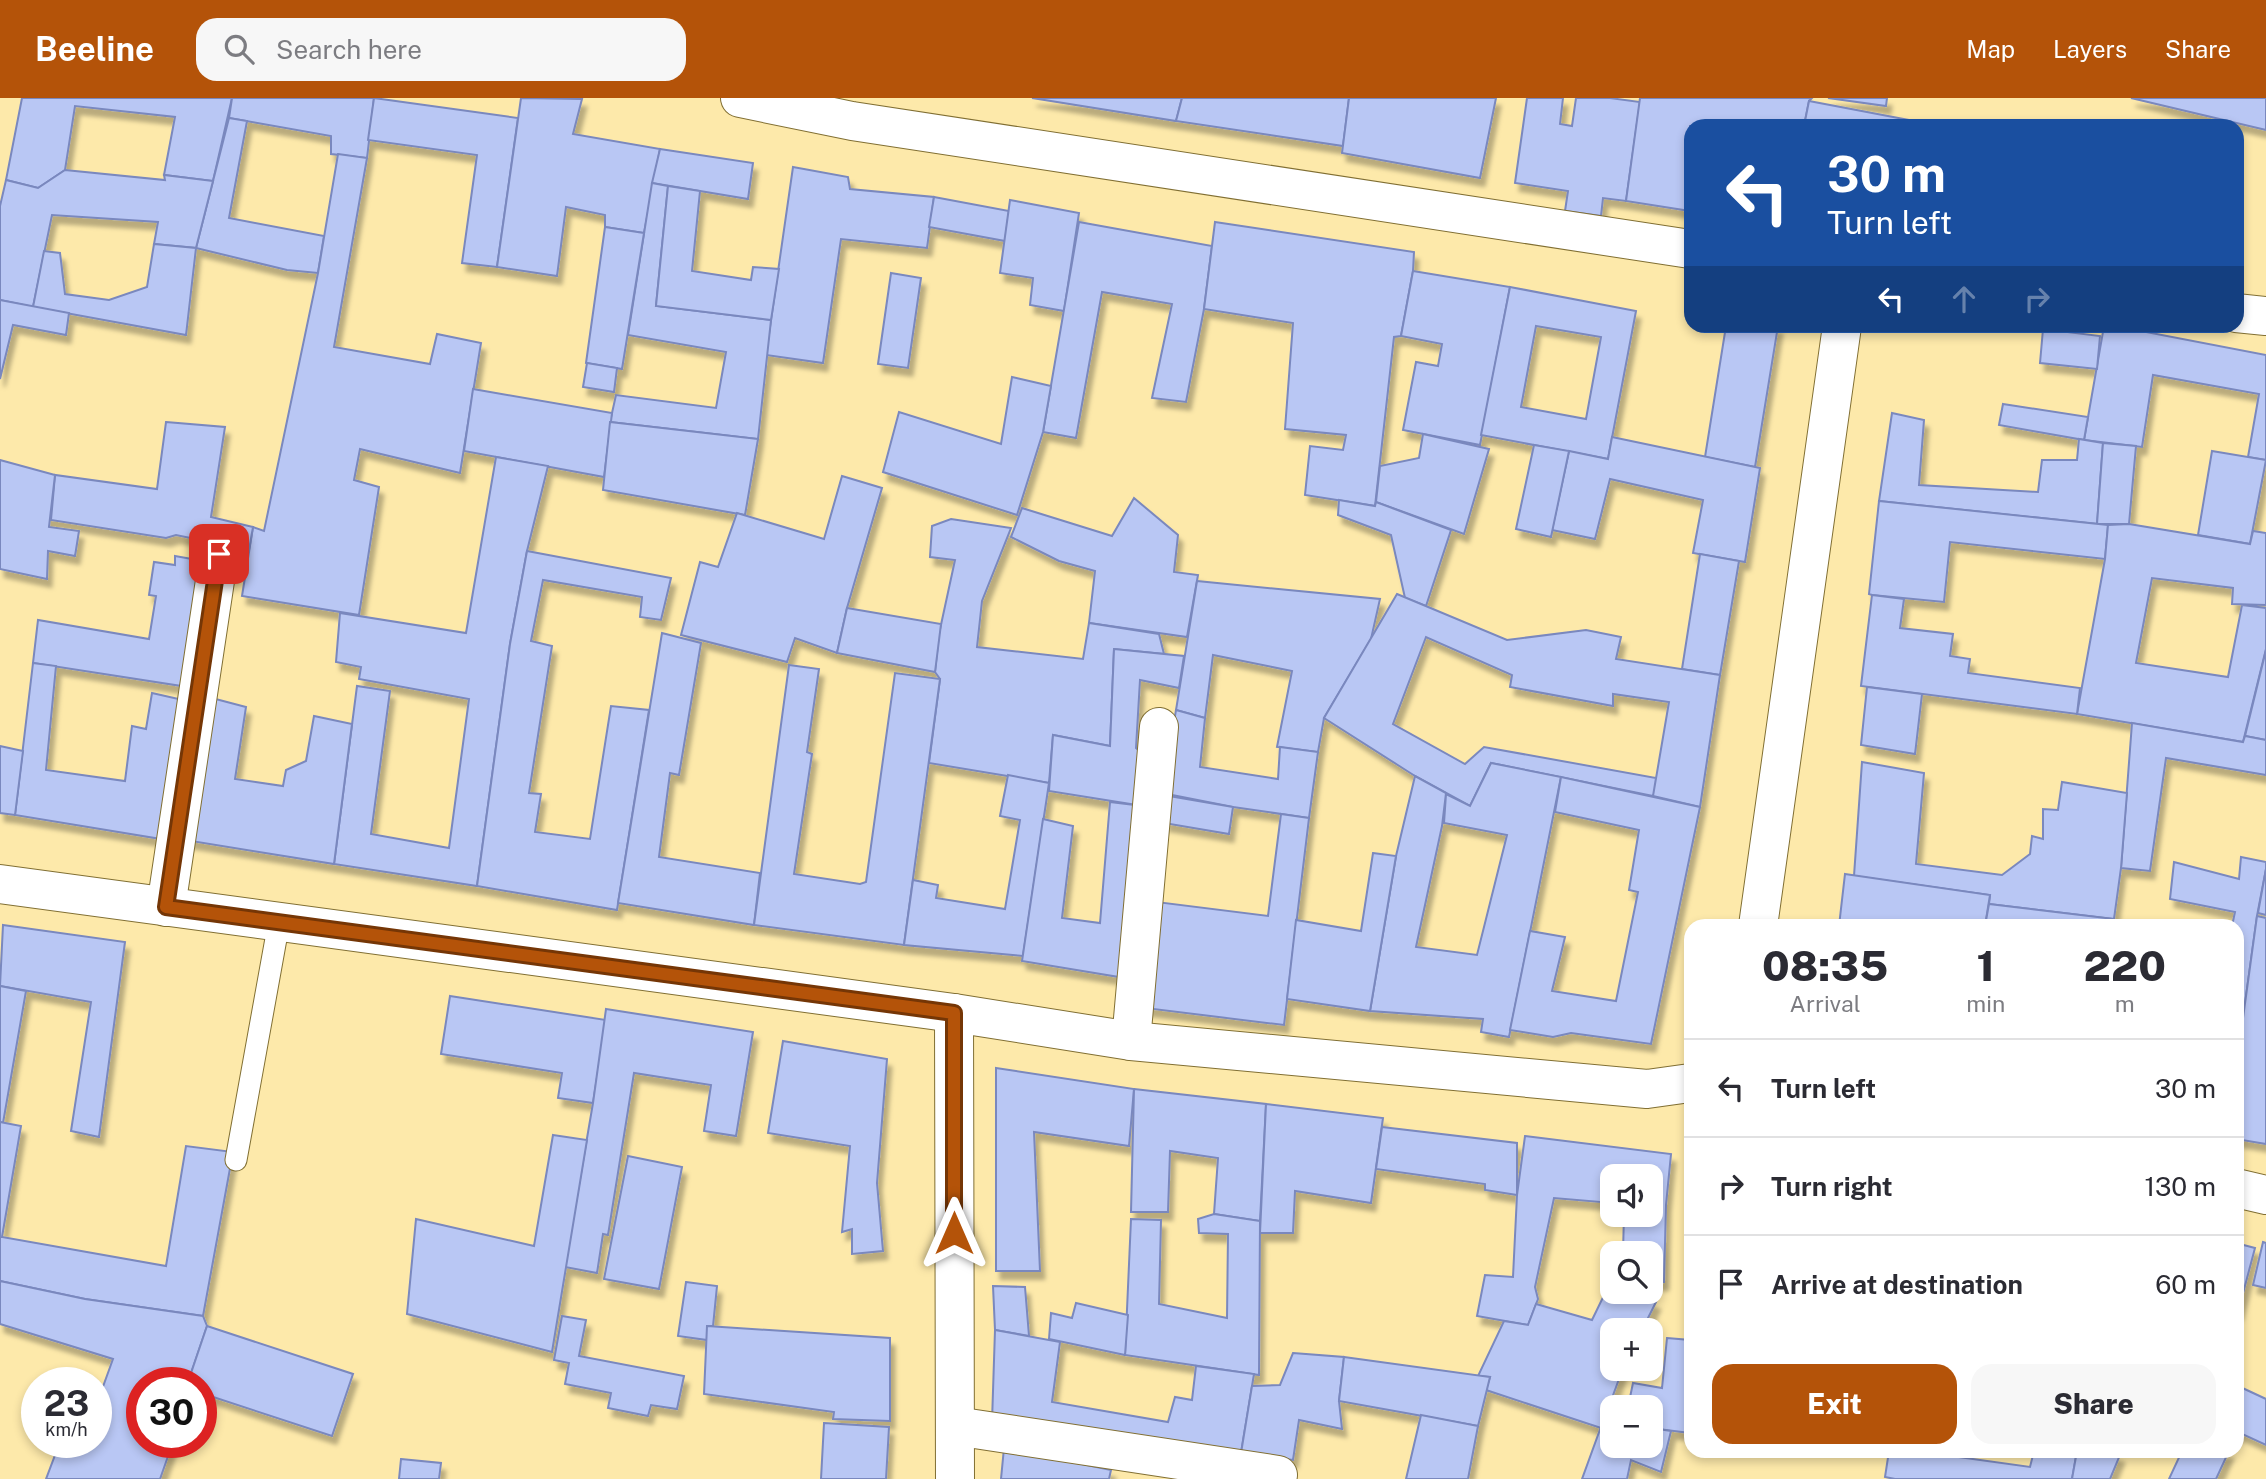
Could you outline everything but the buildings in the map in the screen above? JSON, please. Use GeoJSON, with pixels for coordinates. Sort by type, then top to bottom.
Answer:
{"type":"FeatureCollection","features":[{"type":"Feature","properties":{"kind":"street"},"geometry":{"type":"LineString","coordinates":[[740,98],[852,121],[1684,248]]}},
{"type":"Feature","properties":{"kind":"street"},"geometry":{"type":"LineString","coordinates":[[2244,314],[2266,316]]}},
{"type":"Feature","properties":{"kind":"street"},"geometry":{"type":"LineString","coordinates":[[1759,919],[1841,333]]}},
{"type":"Feature","properties":{"kind":"street"},"geometry":{"type":"LineString","coordinates":[[166,907],[219,554]]}},
{"type":"Feature","properties":{"kind":"street"},"geometry":{"type":"LineString","coordinates":[[1130,1041],[1159,727]]}},
{"type":"Feature","properties":{"kind":"street"},"geometry":{"type":"LineString","coordinates":[[0,884],[954,1013],[1130,1041],[1647,1089],[1684,1084]]}},
{"type":"Feature","properties":{"kind":"street"},"geometry":{"type":"LineString","coordinates":[[954,1013],[955,1479]]}},
{"type":"Feature","properties":{"kind":"street"},"geometry":{"type":"LineString","coordinates":[[2244,1190],[2266,1195]]}},
{"type":"Feature","properties":{"kind":"street"},"geometry":{"type":"LineString","coordinates":[[955,1426],[1278,1475]]}},
{"type":"Feature","properties":{"kind":"lane"},"geometry":{"type":"LineString","coordinates":[[236,1160],[279,922]]}},
{"type":"Feature","properties":{"kind":"route"},"geometry":{"type":"LineString","coordinates":[[219,554],[166,907],[954,1013],[954,1233]]}}]}
